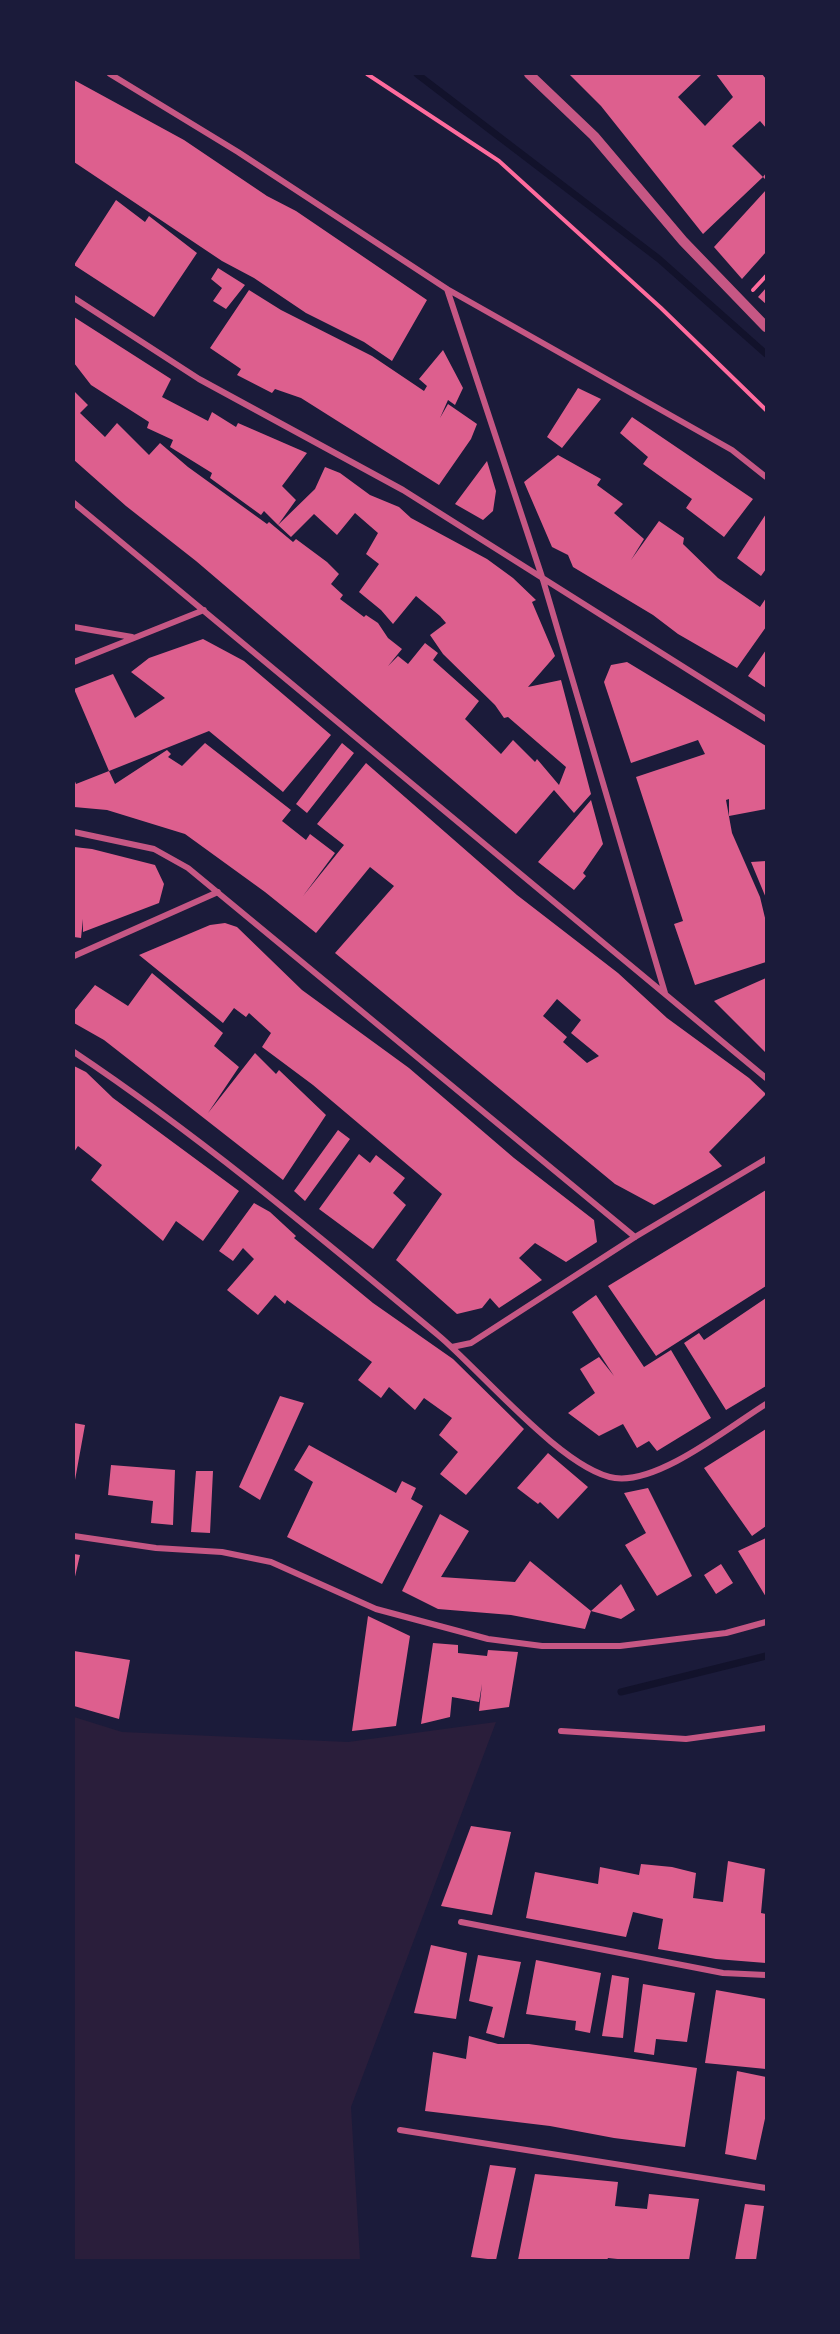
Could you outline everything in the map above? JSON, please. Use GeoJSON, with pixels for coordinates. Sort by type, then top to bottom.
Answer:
{"type":"FeatureCollection","features":[{"type":"Feature","properties":{"kind":"street"},"geometry":{"type":"LineString","coordinates":[[110,74],[238,152],[447,289],[732,450],[766,477]]}},
{"type":"Feature","properties":{"kind":"street"},"geometry":{"type":"LineString","coordinates":[[529,74],[594,136],[683,241],[766,327]]}},
{"type":"Feature","properties":{"kind":"street"},"geometry":{"type":"LineString","coordinates":[[447,289],[543,580],[665,993]]}},
{"type":"Feature","properties":{"kind":"street"},"geometry":{"type":"LineString","coordinates":[[74,298],[200,379],[402,490],[766,719]]}},
{"type":"Feature","properties":{"kind":"street"},"geometry":{"type":"LineString","coordinates":[[74,503],[766,1078]]}},
{"type":"Feature","properties":{"kind":"street"},"geometry":{"type":"LineString","coordinates":[[74,662],[204,610]]}},
{"type":"Feature","properties":{"kind":"street"},"geometry":{"type":"LineString","coordinates":[[74,627],[133,637]]}},
{"type":"Feature","properties":{"kind":"street"},"geometry":{"type":"LineString","coordinates":[[74,832],[154,849],[188,868],[635,1238]]}},
{"type":"Feature","properties":{"kind":"street"},"geometry":{"type":"LineString","coordinates":[[74,956],[218,892]]}},
{"type":"Feature","properties":{"kind":"street"},"geometry":{"type":"LineString","coordinates":[[74,1052],[126,1087],[219,1158],[452,1347],[541,1433],[597,1475],[618,1479],[645,1476],[684,1456],[766,1404]]}},
{"type":"Feature","properties":{"kind":"street"},"geometry":{"type":"LineString","coordinates":[[452,1347],[471,1342],[635,1238],[766,1159]]}},
{"type":"Feature","properties":{"kind":"street"},"geometry":{"type":"LineString","coordinates":[[74,1536],[156,1548],[222,1552],[271,1562],[376,1609],[488,1639],[542,1646],[620,1646],[726,1633],[766,1622]]}},
{"type":"Feature","properties":{"kind":"street"},"geometry":{"type":"LineString","coordinates":[[561,1731],[686,1739],[766,1728]]}},
{"type":"Feature","properties":{"kind":"street"},"geometry":{"type":"LineString","coordinates":[[461,1922],[723,1973],[766,1975]]}},
{"type":"Feature","properties":{"kind":"street"},"geometry":{"type":"LineString","coordinates":[[400,2130],[766,2188]]}},
{"type":"Feature","properties":{"kind":"path"},"geometry":{"type":"LineString","coordinates":[[367,74],[500,161],[661,308],[766,410]]}},
{"type":"Feature","properties":{"kind":"path"},"geometry":{"type":"LineString","coordinates":[[752,291],[766,276]]}},
{"type":"Feature","properties":{"kind":"shaded area"},"geometry":{"type":"Polygon","coordinates":[[[74,1717],[122,1732],[348,1742],[496,1722],[351,2107],[360,2260],[74,2260],[74,1717]]]}},
{"type":"Feature","properties":{"kind":"building"},"geometry":{"type":"Polygon","coordinates":[[[569,74],[702,74],[678,97],[705,126],[733,97],[716,74],[762,74],[766,79],[766,128],[760,121],[732,146],[763,177],[703,234],[601,106],[569,74]]]}},
{"type":"Feature","properties":{"kind":"building"},"geometry":{"type":"Polygon","coordinates":[[[74,80],[184,140],[267,196],[296,211],[427,300],[392,361],[364,342],[306,313],[254,278],[222,261],[74,162],[74,80]]]}},
{"type":"Feature","properties":{"kind":"building"},"geometry":{"type":"Polygon","coordinates":[[[766,190],[766,252],[742,279],[714,247],[766,190]]]}},
{"type":"Feature","properties":{"kind":"building"},"geometry":{"type":"Polygon","coordinates":[[[116,200],[145,222],[149,216],[197,253],[154,317],[74,265],[116,200]]]}},
{"type":"Feature","properties":{"kind":"building"},"geometry":{"type":"Polygon","coordinates":[[[218,268],[245,285],[226,309],[213,301],[222,288],[211,279],[218,268]]]}},
{"type":"Feature","properties":{"kind":"building"},"geometry":{"type":"Polygon","coordinates":[[[766,288],[766,304],[758,297],[766,288]]]}},
{"type":"Feature","properties":{"kind":"building"},"geometry":{"type":"Polygon","coordinates":[[[249,290],[281,310],[372,356],[424,391],[427,386],[419,379],[443,350],[463,388],[455,405],[448,400],[440,418],[448,404],[477,424],[471,439],[439,485],[301,398],[275,389],[272,393],[237,375],[241,369],[210,348],[249,290]]]}},
{"type":"Feature","properties":{"kind":"building"},"geometry":{"type":"Polygon","coordinates":[[[74,317],[171,379],[162,397],[208,421],[212,412],[236,427],[238,423],[307,453],[282,486],[296,500],[278,525],[264,511],[261,515],[210,478],[212,473],[170,447],[173,440],[147,428],[149,422],[91,385],[74,363],[74,317]]]}},
{"type":"Feature","properties":{"kind":"building"},"geometry":{"type":"Polygon","coordinates":[[[578,388],[601,399],[562,448],[547,437],[578,388]]]}},
{"type":"Feature","properties":{"kind":"building"},"geometry":{"type":"Polygon","coordinates":[[[74,391],[88,405],[80,413],[105,437],[117,423],[149,455],[160,443],[188,467],[267,524],[269,522],[293,542],[296,539],[327,562],[339,574],[331,584],[343,595],[340,599],[364,617],[366,615],[378,623],[388,638],[402,649],[388,666],[398,656],[408,664],[425,643],[438,653],[433,660],[479,701],[465,719],[501,754],[513,740],[535,762],[537,759],[559,785],[566,767],[508,717],[504,718],[495,705],[443,654],[430,635],[446,623],[440,616],[416,596],[393,624],[381,610],[359,592],[379,564],[366,554],[378,533],[355,513],[337,535],[314,514],[291,537],[278,525],[315,489],[325,467],[340,473],[370,495],[399,507],[411,518],[487,559],[513,578],[536,600],[532,602],[555,656],[528,687],[561,680],[591,794],[574,813],[554,790],[516,834],[74,460],[74,391]]]}},
{"type":"Feature","properties":{"kind":"building"},"geometry":{"type":"Polygon","coordinates":[[[632,417],[753,499],[724,537],[686,508],[692,499],[643,464],[648,457],[620,433],[632,417]]]}},
{"type":"Feature","properties":{"kind":"building"},"geometry":{"type":"Polygon","coordinates":[[[558,455],[601,479],[597,485],[623,504],[614,513],[644,539],[631,560],[659,521],[684,538],[683,544],[718,578],[760,607],[766,598],[766,627],[737,668],[678,634],[653,615],[573,567],[568,555],[552,547],[524,482],[558,455]]]}},
{"type":"Feature","properties":{"kind":"building"},"geometry":{"type":"Polygon","coordinates":[[[487,461],[496,491],[493,511],[483,520],[455,504],[487,461]]]}},
{"type":"Feature","properties":{"kind":"building"},"geometry":{"type":"Polygon","coordinates":[[[766,514],[766,569],[761,576],[737,558],[766,514]]]}},
{"type":"Feature","properties":{"kind":"building"},"geometry":{"type":"Polygon","coordinates":[[[203,639],[244,661],[331,735],[283,792],[209,731],[109,771],[74,689],[113,674],[135,718],[165,698],[131,672],[149,658],[203,639]]]}},
{"type":"Feature","properties":{"kind":"building"},"geometry":{"type":"Polygon","coordinates":[[[766,650],[766,688],[748,676],[766,650]]]}},
{"type":"Feature","properties":{"kind":"building"},"geometry":{"type":"Polygon","coordinates":[[[627,662],[766,746],[766,809],[729,816],[729,799],[726,800],[732,833],[760,897],[766,922],[766,962],[695,985],[674,924],[683,921],[636,777],[705,754],[698,740],[631,763],[604,682],[611,665],[627,662]]]}},
{"type":"Feature","properties":{"kind":"building"},"geometry":{"type":"Polygon","coordinates":[[[205,743],[291,810],[282,821],[306,840],[310,834],[335,853],[303,896],[344,845],[317,824],[366,763],[517,895],[618,973],[667,1018],[749,1078],[766,1094],[709,1152],[722,1166],[654,1205],[615,1184],[335,953],[394,886],[370,867],[316,933],[265,892],[185,834],[107,810],[74,807],[74,779],[76,784],[109,771],[115,784],[167,750],[171,754],[168,757],[182,766],[205,743]],[[557,999],[543,1016],[567,1037],[563,1042],[587,1063],[599,1056],[571,1033],[581,1020],[557,999]]]}},
{"type":"Feature","properties":{"kind":"building"},"geometry":{"type":"Polygon","coordinates":[[[342,743],[354,753],[307,813],[296,804],[342,743]]]}},
{"type":"Feature","properties":{"kind":"building"},"geometry":{"type":"Polygon","coordinates":[[[591,800],[603,844],[583,873],[586,876],[574,890],[538,862],[591,800]]]}},
{"type":"Feature","properties":{"kind":"building"},"geometry":{"type":"Polygon","coordinates":[[[74,847],[92,849],[155,865],[164,884],[159,903],[83,932],[83,919],[81,938],[74,937],[74,847]]]}},
{"type":"Feature","properties":{"kind":"building"},"geometry":{"type":"Polygon","coordinates":[[[766,861],[766,898],[751,862],[766,861]]]}},
{"type":"Feature","properties":{"kind":"building"},"geometry":{"type":"Polygon","coordinates":[[[225,923],[237,927],[302,990],[409,1068],[514,1158],[594,1220],[597,1242],[566,1262],[535,1243],[519,1258],[542,1280],[499,1308],[490,1298],[482,1308],[457,1314],[396,1260],[442,1194],[313,1085],[262,1047],[271,1033],[249,1013],[246,1017],[234,1008],[223,1023],[139,955],[210,925],[225,923]]]}},
{"type":"Feature","properties":{"kind":"building"},"geometry":{"type":"Polygon","coordinates":[[[152,973],[223,1033],[214,1046],[239,1067],[208,1113],[255,1053],[276,1074],[279,1070],[326,1115],[283,1180],[104,1040],[74,1023],[74,1011],[95,985],[128,1006],[152,973]]]}},
{"type":"Feature","properties":{"kind":"building"},"geometry":{"type":"Polygon","coordinates":[[[766,978],[766,1053],[714,1001],[766,978]]]}},
{"type":"Feature","properties":{"kind":"building"},"geometry":{"type":"Polygon","coordinates":[[[74,1066],[86,1072],[113,1098],[239,1191],[203,1241],[176,1221],[163,1241],[91,1180],[102,1165],[78,1146],[74,1152],[74,1066]]]}},
{"type":"Feature","properties":{"kind":"building"},"geometry":{"type":"Polygon","coordinates":[[[338,1130],[350,1139],[305,1201],[294,1191],[338,1130]]]}},
{"type":"Feature","properties":{"kind":"building"},"geometry":{"type":"Polygon","coordinates":[[[359,1154],[370,1163],[376,1155],[405,1178],[393,1193],[406,1205],[373,1249],[319,1209],[359,1154]]]}},
{"type":"Feature","properties":{"kind":"building"},"geometry":{"type":"Polygon","coordinates":[[[766,1190],[766,1286],[656,1356],[608,1286],[766,1190]]]}},
{"type":"Feature","properties":{"kind":"building"},"geometry":{"type":"Polygon","coordinates":[[[254,1203],[270,1212],[296,1236],[294,1238],[373,1303],[453,1359],[524,1429],[466,1495],[440,1474],[458,1452],[439,1435],[452,1418],[424,1398],[415,1410],[389,1387],[381,1398],[358,1380],[372,1362],[287,1300],[285,1304],[275,1295],[258,1315],[227,1290],[254,1259],[243,1248],[233,1261],[219,1251],[254,1203]]]}},
{"type":"Feature","properties":{"kind":"building"},"geometry":{"type":"Polygon","coordinates":[[[596,1295],[644,1367],[671,1350],[711,1418],[657,1451],[649,1441],[637,1448],[623,1424],[599,1436],[568,1413],[595,1393],[580,1369],[599,1357],[614,1376],[572,1312],[596,1295]]]}},
{"type":"Feature","properties":{"kind":"building"},"geometry":{"type":"Polygon","coordinates":[[[766,1298],[766,1386],[726,1410],[684,1343],[699,1333],[704,1340],[766,1298]]]}},
{"type":"Feature","properties":{"kind":"building"},"geometry":{"type":"Polygon","coordinates":[[[280,1396],[304,1403],[260,1500],[239,1487],[280,1396]]]}},
{"type":"Feature","properties":{"kind":"building"},"geometry":{"type":"Polygon","coordinates":[[[74,1423],[85,1425],[75,1480],[74,1480],[74,1423]]]}},
{"type":"Feature","properties":{"kind":"building"},"geometry":{"type":"Polygon","coordinates":[[[766,1429],[766,1526],[752,1536],[704,1468],[766,1429]]]}},
{"type":"Feature","properties":{"kind":"building"},"geometry":{"type":"Polygon","coordinates":[[[309,1445],[396,1493],[402,1481],[416,1488],[411,1499],[423,1506],[382,1584],[287,1537],[313,1482],[294,1470],[309,1445]]]}},
{"type":"Feature","properties":{"kind":"building"},"geometry":{"type":"Polygon","coordinates":[[[548,1453],[588,1487],[558,1519],[540,1502],[538,1504],[517,1488],[548,1453]]]}},
{"type":"Feature","properties":{"kind":"building"},"geometry":{"type":"Polygon","coordinates":[[[111,1465],[175,1470],[173,1525],[151,1523],[153,1501],[108,1495],[111,1465]]]}},
{"type":"Feature","properties":{"kind":"building"},"geometry":{"type":"Polygon","coordinates":[[[196,1471],[213,1471],[210,1533],[191,1532],[196,1471]]]}},
{"type":"Feature","properties":{"kind":"building"},"geometry":{"type":"Polygon","coordinates":[[[648,1488],[692,1576],[657,1596],[625,1545],[646,1533],[624,1493],[648,1488]]]}},
{"type":"Feature","properties":{"kind":"building"},"geometry":{"type":"Polygon","coordinates":[[[440,1514],[469,1531],[441,1577],[515,1582],[530,1561],[591,1611],[585,1629],[511,1615],[438,1609],[402,1591],[440,1514]]]}},
{"type":"Feature","properties":{"kind":"building"},"geometry":{"type":"Polygon","coordinates":[[[766,1538],[766,1597],[738,1551],[766,1538]]]}},
{"type":"Feature","properties":{"kind":"building"},"geometry":{"type":"Polygon","coordinates":[[[74,1554],[80,1555],[74,1581],[74,1554]]]}},
{"type":"Feature","properties":{"kind":"building"},"geometry":{"type":"Polygon","coordinates":[[[721,1564],[733,1583],[716,1594],[704,1575],[721,1564]]]}},
{"type":"Feature","properties":{"kind":"building"},"geometry":{"type":"Polygon","coordinates":[[[621,1584],[635,1610],[621,1619],[591,1611],[621,1584]]]}},
{"type":"Feature","properties":{"kind":"building"},"geometry":{"type":"Polygon","coordinates":[[[368,1616],[410,1636],[396,1726],[352,1731],[368,1616]]]}},
{"type":"Feature","properties":{"kind":"building"},"geometry":{"type":"Polygon","coordinates":[[[433,1643],[458,1645],[458,1653],[487,1656],[488,1650],[518,1652],[509,1707],[479,1711],[482,1684],[479,1702],[452,1697],[450,1717],[421,1724],[433,1643]]]}},
{"type":"Feature","properties":{"kind":"building"},"geometry":{"type":"Polygon","coordinates":[[[74,1651],[130,1660],[119,1719],[74,1706],[74,1651]]]}},
{"type":"Feature","properties":{"kind":"building"},"geometry":{"type":"Polygon","coordinates":[[[471,1826],[511,1832],[492,1915],[441,1906],[471,1826]]]}},
{"type":"Feature","properties":{"kind":"building"},"geometry":{"type":"Polygon","coordinates":[[[728,1861],[765,1869],[761,1913],[766,1914],[766,1963],[716,1959],[658,1949],[663,1919],[633,1912],[626,1937],[526,1918],[535,1872],[598,1884],[600,1867],[639,1875],[641,1864],[672,1867],[696,1873],[693,1898],[723,1902],[728,1861]]]}},
{"type":"Feature","properties":{"kind":"building"},"geometry":{"type":"Polygon","coordinates":[[[431,1945],[467,1953],[456,2019],[414,2013],[431,1945]]]}},
{"type":"Feature","properties":{"kind":"building"},"geometry":{"type":"Polygon","coordinates":[[[478,1955],[521,1962],[504,2038],[486,2033],[493,2007],[469,2001],[478,1955]]]}},
{"type":"Feature","properties":{"kind":"building"},"geometry":{"type":"Polygon","coordinates":[[[536,1960],[601,1973],[590,2033],[575,2030],[576,2021],[526,2014],[536,1960]]]}},
{"type":"Feature","properties":{"kind":"building"},"geometry":{"type":"Polygon","coordinates":[[[612,1975],[629,1978],[623,2038],[602,2036],[612,1975]]]}},
{"type":"Feature","properties":{"kind":"building"},"geometry":{"type":"Polygon","coordinates":[[[643,1984],[695,1993],[687,2042],[656,2039],[654,2055],[634,2052],[643,1984]]]}},
{"type":"Feature","properties":{"kind":"building"},"geometry":{"type":"Polygon","coordinates":[[[716,1990],[766,1999],[766,2069],[705,2063],[716,1990]]]}},
{"type":"Feature","properties":{"kind":"building"},"geometry":{"type":"Polygon","coordinates":[[[469,2036],[498,2044],[529,2044],[697,2068],[685,2147],[614,2138],[550,2126],[425,2111],[433,2052],[466,2059],[469,2036]]]}},
{"type":"Feature","properties":{"kind":"building"},"geometry":{"type":"Polygon","coordinates":[[[737,2071],[766,2077],[766,2114],[756,2160],[725,2154],[737,2071]]]}},
{"type":"Feature","properties":{"kind":"building"},"geometry":{"type":"Polygon","coordinates":[[[490,2165],[516,2168],[496,2260],[471,2257],[490,2165]]]}},
{"type":"Feature","properties":{"kind":"building"},"geometry":{"type":"Polygon","coordinates":[[[535,2174],[618,2182],[615,2206],[647,2209],[649,2194],[699,2199],[689,2260],[608,2258],[607,2260],[518,2260],[535,2174]]]}},
{"type":"Feature","properties":{"kind":"building"},"geometry":{"type":"Polygon","coordinates":[[[745,2204],[764,2206],[756,2260],[735,2260],[745,2204]]]}},
{"type":"Feature","properties":{"kind":"waterway"},"geometry":{"type":"LineString","coordinates":[[417,74],[659,259],[766,354]]}},
{"type":"Feature","properties":{"kind":"waterway"},"geometry":{"type":"LineString","coordinates":[[621,1692],[766,1656]]}}]}
